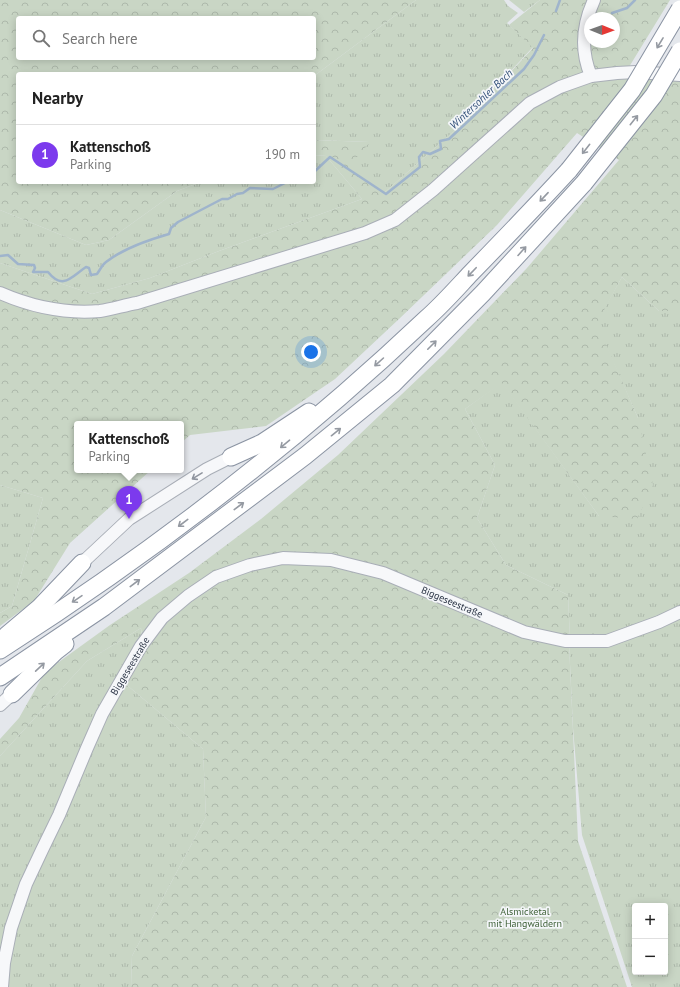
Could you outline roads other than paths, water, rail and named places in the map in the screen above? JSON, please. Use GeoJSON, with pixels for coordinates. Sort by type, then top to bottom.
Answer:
{"type":"FeatureCollection","features":[{"type":"Feature","properties":{"kind":"highway"},"geometry":{"type":"LineString","coordinates":[[0,650],[103,581],[247,475],[337,401],[428,318],[569,170],[632,90],[680,9]]}},
{"type":"Feature","properties":{"kind":"highway"},"geometry":{"type":"LineString","coordinates":[[0,677],[104,607],[306,456],[392,385],[483,293],[584,183],[654,96],[680,51]]}},
{"type":"Feature","properties":{"kind":"highway"},"geometry":{"type":"LineString","coordinates":[[231,457],[262,443],[315,408],[337,401]]}},
{"type":"Feature","properties":{"kind":"highway"},"geometry":{"type":"LineString","coordinates":[[0,640],[39,608],[82,563]]}},
{"type":"Feature","properties":{"kind":"highway"},"geometry":{"type":"LineString","coordinates":[[6,700],[56,651],[81,633],[104,607]]}},
{"type":"Feature","properties":{"kind":"street"},"geometry":{"type":"LineString","coordinates":[[591,76],[585,58],[583,35],[586,18],[594,0]]}},
{"type":"Feature","properties":{"kind":"street"},"geometry":{"type":"LineString","coordinates":[[0,293],[17,301],[57,310],[78,312],[102,310],[137,303],[365,233],[395,220],[433,190],[530,104],[560,87],[591,76],[636,72],[680,75]]}},
{"type":"Feature","properties":{"kind":"street"},"geometry":{"type":"LineString","coordinates":[[82,563],[129,519],[207,469],[231,457]]}},
{"type":"Feature","properties":{"kind":"street","name":"Biggeseestraße"},"geometry":{"type":"LineString","coordinates":[[2,987],[4,963],[12,928],[26,884],[59,815],[102,714],[141,646],[162,618],[188,596],[216,577],[250,565],[283,558],[331,560],[383,573],[524,632],[565,641],[607,641],[659,622],[680,612]]}},
{"type":"Feature","properties":{"kind":"waterway","name":"Wintersohler Bach"},"geometry":{"type":"LineString","coordinates":[[556,11],[560,0]]}},
{"type":"Feature","properties":{"kind":"waterway"},"geometry":{"type":"LineString","coordinates":[[615,12],[627,8],[635,0]]}},
{"type":"Feature","properties":{"kind":"waterway","name":"Wintersohler Bach"},"geometry":{"type":"LineString","coordinates":[[316,170],[330,157],[386,194],[420,167],[419,157],[423,152],[430,154],[441,149],[440,141],[449,139],[524,69],[534,55],[544,35]]}},
{"type":"Feature","properties":{"kind":"waterway","name":"Wintersohler Bach"},"geometry":{"type":"LineString","coordinates":[[0,256],[8,255],[18,264],[34,265],[35,268],[33,272],[48,272],[53,278],[63,281],[72,278],[86,267],[89,268],[91,275],[97,274],[102,266],[113,257],[136,245],[169,234],[171,228],[178,222],[222,199],[228,199],[237,194],[243,193],[250,188],[273,189],[283,184]]}},
{"type":"Feature","properties":{"kind":"place","name":"Kattenschoß"},"geometry":{"type":"Point","coordinates":[129,519]}},
{"type":"Feature","properties":{"kind":"park label","name":"Alsmicketal mit Hangwäldern"},"geometry":{"type":"Point","coordinates":[525,916]}}]}
